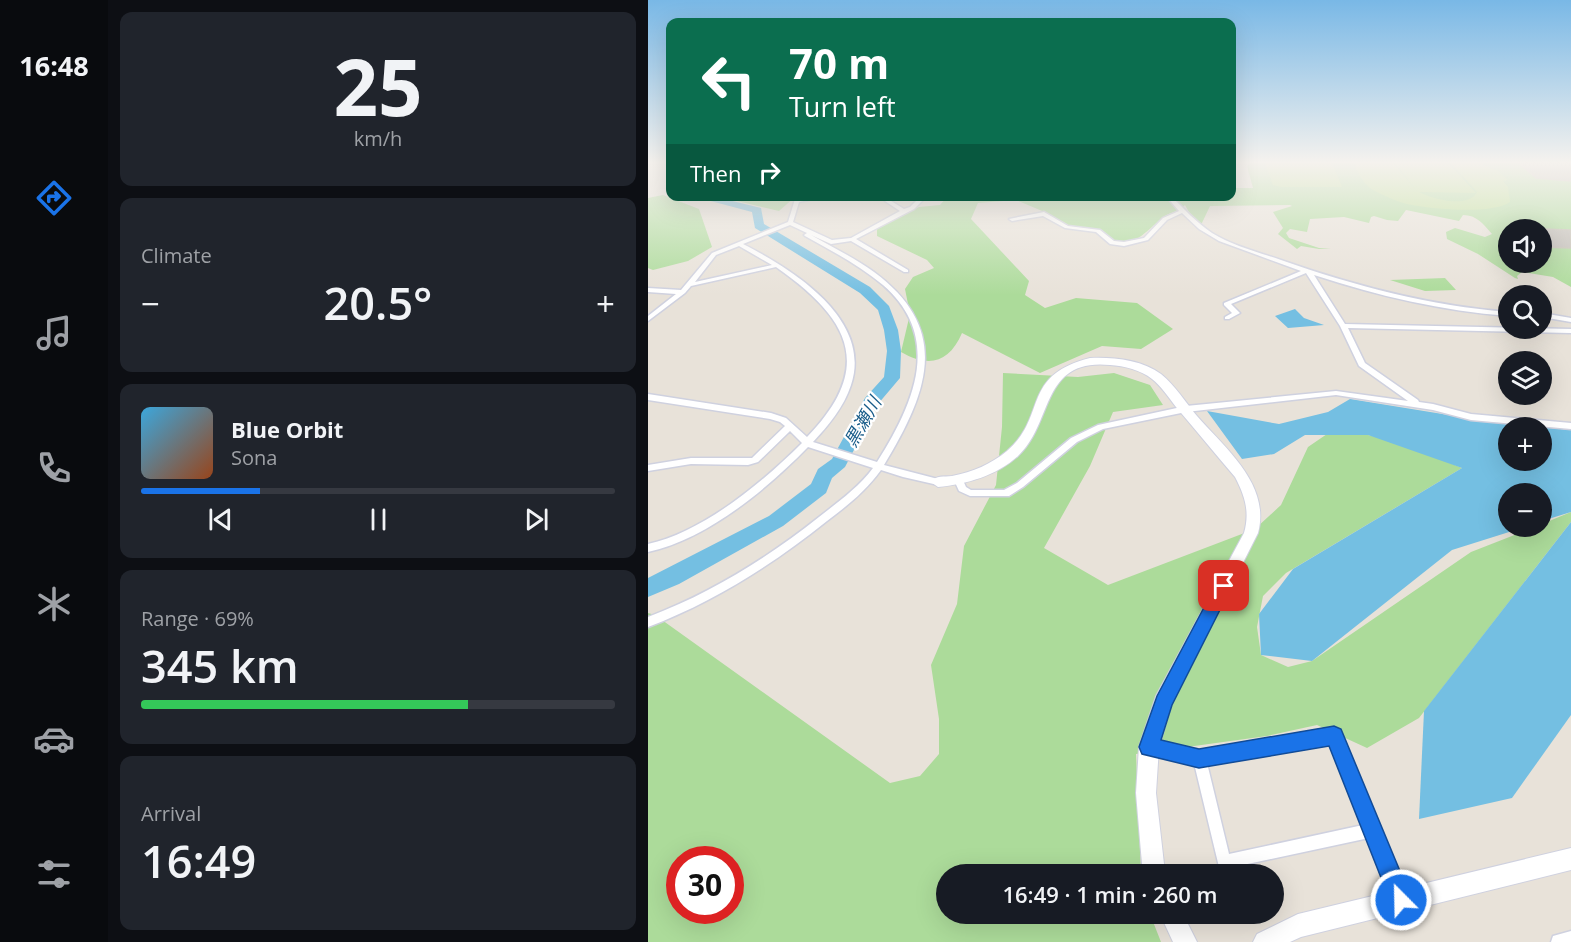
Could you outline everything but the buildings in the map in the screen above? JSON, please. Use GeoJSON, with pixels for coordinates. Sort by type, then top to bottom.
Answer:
{"type":"FeatureCollection","features":[{"type":"Feature","properties":{"kind":"street"},"geometry":{"type":"LineString","coordinates":[[789,224],[796,207]]}},
{"type":"Feature","properties":{"kind":"street"},"geometry":{"type":"LineString","coordinates":[[898,207],[904,211]]}},
{"type":"Feature","properties":{"kind":"street"},"geometry":{"type":"LineString","coordinates":[[648,319],[683,292],[710,257],[741,243],[789,224],[831,242],[852,239],[876,224],[913,207]]}},
{"type":"Feature","properties":{"kind":"street"},"geometry":{"type":"LineString","coordinates":[[1180,207],[1211,234],[1229,244],[1308,271],[1393,296],[1498,313]]}},
{"type":"Feature","properties":{"kind":"street"},"geometry":{"type":"LineString","coordinates":[[1012,219],[1044,214],[1067,227],[1098,231],[1112,243],[1124,244],[1146,239],[1165,219],[1184,211]]}},
{"type":"Feature","properties":{"kind":"street"},"geometry":{"type":"LineString","coordinates":[[648,622],[684,609],[754,571],[838,508],[858,490],[876,466],[910,410],[920,380],[923,351],[918,330],[906,308],[884,282],[862,266],[807,235],[812,232]]}},
{"type":"Feature","properties":{"kind":"street"},"geometry":{"type":"LineString","coordinates":[[852,239],[906,271]]}},
{"type":"Feature","properties":{"kind":"street"},"geometry":{"type":"LineString","coordinates":[[648,549],[666,545],[713,519],[772,478],[825,425],[841,398],[850,375],[850,351],[844,332],[825,305],[812,290],[741,243]]}},
{"type":"Feature","properties":{"kind":"street"},"geometry":{"type":"LineString","coordinates":[[689,285],[778,266]]}},
{"type":"Feature","properties":{"kind":"street"},"geometry":{"type":"LineString","coordinates":[[1227,318],[1237,313],[1226,304],[1308,271]]}},
{"type":"Feature","properties":{"kind":"street"},"geometry":{"type":"LineString","coordinates":[[1308,271],[1343,326],[1362,364],[1417,404]]}},
{"type":"Feature","properties":{"kind":"street"},"geometry":{"type":"LineString","coordinates":[[648,290],[683,292]]}},
{"type":"Feature","properties":{"kind":"street"},"geometry":{"type":"LineString","coordinates":[[1552,317],[1571,320]]}},
{"type":"Feature","properties":{"kind":"street"},"geometry":{"type":"LineString","coordinates":[[1343,326],[1571,331]]}},
{"type":"Feature","properties":{"kind":"street"},"geometry":{"type":"LineString","coordinates":[[648,397],[771,416],[783,420],[808,443],[876,466],[938,482],[959,480],[986,471],[1002,462],[1031,430],[1046,389],[1054,379],[1067,370],[1087,363],[1113,361],[1140,368],[1157,377],[1239,474],[1250,491],[1256,518],[1244,547],[1163,702],[1149,747],[1146,794],[1153,864]]}},
{"type":"Feature","properties":{"kind":"street"},"geometry":{"type":"LineString","coordinates":[[959,480],[962,489],[970,493],[1006,494],[1074,440],[1101,427],[1186,409],[1336,393],[1417,404],[1471,417],[1571,426]]}},
{"type":"Feature","properties":{"kind":"street"},"geometry":{"type":"LineString","coordinates":[[648,468],[692,461],[748,462],[755,459],[788,428]]}},
{"type":"Feature","properties":{"kind":"street"},"geometry":{"type":"LineString","coordinates":[[1149,747],[1199,759],[1334,735],[1401,900]]}},
{"type":"Feature","properties":{"kind":"street"},"geometry":{"type":"LineString","coordinates":[[1199,759],[1224,862],[1371,830]]}},
{"type":"Feature","properties":{"kind":"street"},"geometry":{"type":"LineString","coordinates":[[1265,942],[1299,926],[1571,859]]}},
{"type":"Feature","properties":{"kind":"street"},"geometry":{"type":"LineString","coordinates":[[1176,924],[1185,942]]}},
{"type":"Feature","properties":{"kind":"street"},"geometry":{"type":"LineString","coordinates":[[1559,942],[1571,939]]}},
{"type":"Feature","properties":{"kind":"green space"},"geometry":{"type":"Polygon","coordinates":[[[648,207],[694,207],[699,209],[712,247],[688,261],[653,270],[648,268],[648,207]]]}},
{"type":"Feature","properties":{"kind":"green space"},"geometry":{"type":"Polygon","coordinates":[[[762,207],[784,207],[779,211],[762,207]]]}},
{"type":"Feature","properties":{"kind":"green space"},"geometry":{"type":"Polygon","coordinates":[[[919,207],[976,207],[971,219],[1029,281],[1025,295],[1045,308],[1076,298],[1137,303],[1173,329],[1141,349],[1102,346],[1040,373],[962,333],[951,351],[937,360],[929,361],[911,357],[901,352],[910,314],[905,289],[913,277],[934,268],[927,260],[877,236],[877,225],[919,207]]]}},
{"type":"Feature","properties":{"kind":"green space"},"geometry":{"type":"Polygon","coordinates":[[[1033,207],[1183,207],[1164,217],[1140,237],[1126,243],[1110,238],[1102,230],[1070,226],[1033,207]]]}},
{"type":"Feature","properties":{"kind":"green space"},"geometry":{"type":"Polygon","coordinates":[[[1186,207],[1210,207],[1201,225],[1190,214],[1186,207]]]}},
{"type":"Feature","properties":{"kind":"green space"},"geometry":{"type":"Polygon","coordinates":[[[1289,207],[1571,207],[1571,287],[1553,277],[1528,273],[1552,273],[1552,219],[1498,219],[1498,267],[1447,239],[1446,232],[1455,228],[1485,237],[1492,234],[1479,221],[1468,215],[1463,215],[1459,221],[1406,210],[1398,221],[1374,216],[1371,217],[1369,223],[1344,217],[1310,219],[1307,232],[1290,229],[1286,233],[1289,238],[1319,248],[1331,248],[1319,249],[1301,246],[1297,249],[1278,234],[1283,228],[1273,212],[1289,207]]]}},
{"type":"Feature","properties":{"kind":"green space"},"geometry":{"type":"Polygon","coordinates":[[[1424,207],[1495,207],[1475,210],[1424,207]]]}},
{"type":"Feature","properties":{"kind":"green space"},"geometry":{"type":"Polygon","coordinates":[[[1507,273],[1521,273],[1517,276],[1518,279],[1507,273]]]}},
{"type":"Feature","properties":{"kind":"green space"},"geometry":{"type":"Polygon","coordinates":[[[1445,278],[1456,290],[1425,291],[1390,280],[1445,278]]]}},
{"type":"Feature","properties":{"kind":"green space"},"geometry":{"type":"Polygon","coordinates":[[[1003,373],[1078,377],[1114,373],[1150,385],[1163,405],[1113,412],[1090,466],[1044,548],[1108,585],[1255,529],[1281,505],[1308,447],[1327,434],[1368,435],[1404,444],[1462,468],[1286,573],[1263,596],[1257,627],[1261,655],[1288,667],[1312,661],[1471,552],[1509,537],[1552,537],[1552,520],[1571,512],[1571,522],[1419,718],[1367,748],[1317,725],[1267,736],[1136,754],[1141,864],[936,864],[936,924],[1154,924],[1161,942],[648,942],[648,613],[655,615],[890,783],[920,776],[939,754],[939,719],[931,665],[957,604],[964,546],[996,485],[1002,427],[1003,373]]]}},
{"type":"Feature","properties":{"kind":"water"},"geometry":{"type":"Polygon","coordinates":[[[1295,309],[1304,318],[1324,325],[1288,328],[1275,316],[1295,309]]]}},
{"type":"Feature","properties":{"kind":"water"},"geometry":{"type":"Polygon","coordinates":[[[1350,399],[1498,423],[1498,471],[1552,471],[1552,428],[1571,430],[1571,512],[1552,518],[1552,483],[1498,483],[1498,536],[1452,550],[1312,661],[1261,655],[1259,614],[1293,569],[1462,468],[1368,435],[1305,435],[1274,454],[1242,459],[1207,411],[1279,424],[1328,412],[1350,399]]]}},
{"type":"Feature","properties":{"kind":"water"},"geometry":{"type":"Polygon","coordinates":[[[1571,522],[1571,715],[1512,798],[1419,819],[1424,711],[1571,522]]]}},
{"type":"Feature","properties":{"kind":"waterway","name":"黒瀬川"},"geometry":{"type":"LineString","coordinates":[[648,588],[672,578],[776,521],[819,488],[824,474],[839,463],[871,402],[892,378],[894,351],[891,330],[884,309],[865,290],[759,226],[757,210],[744,207]]}},
{"type":"Feature","properties":{"kind":"route"},"geometry":{"type":"LineString","coordinates":[[1224,586],[1163,702],[1149,747],[1199,759],[1334,735],[1401,900]]}}]}
